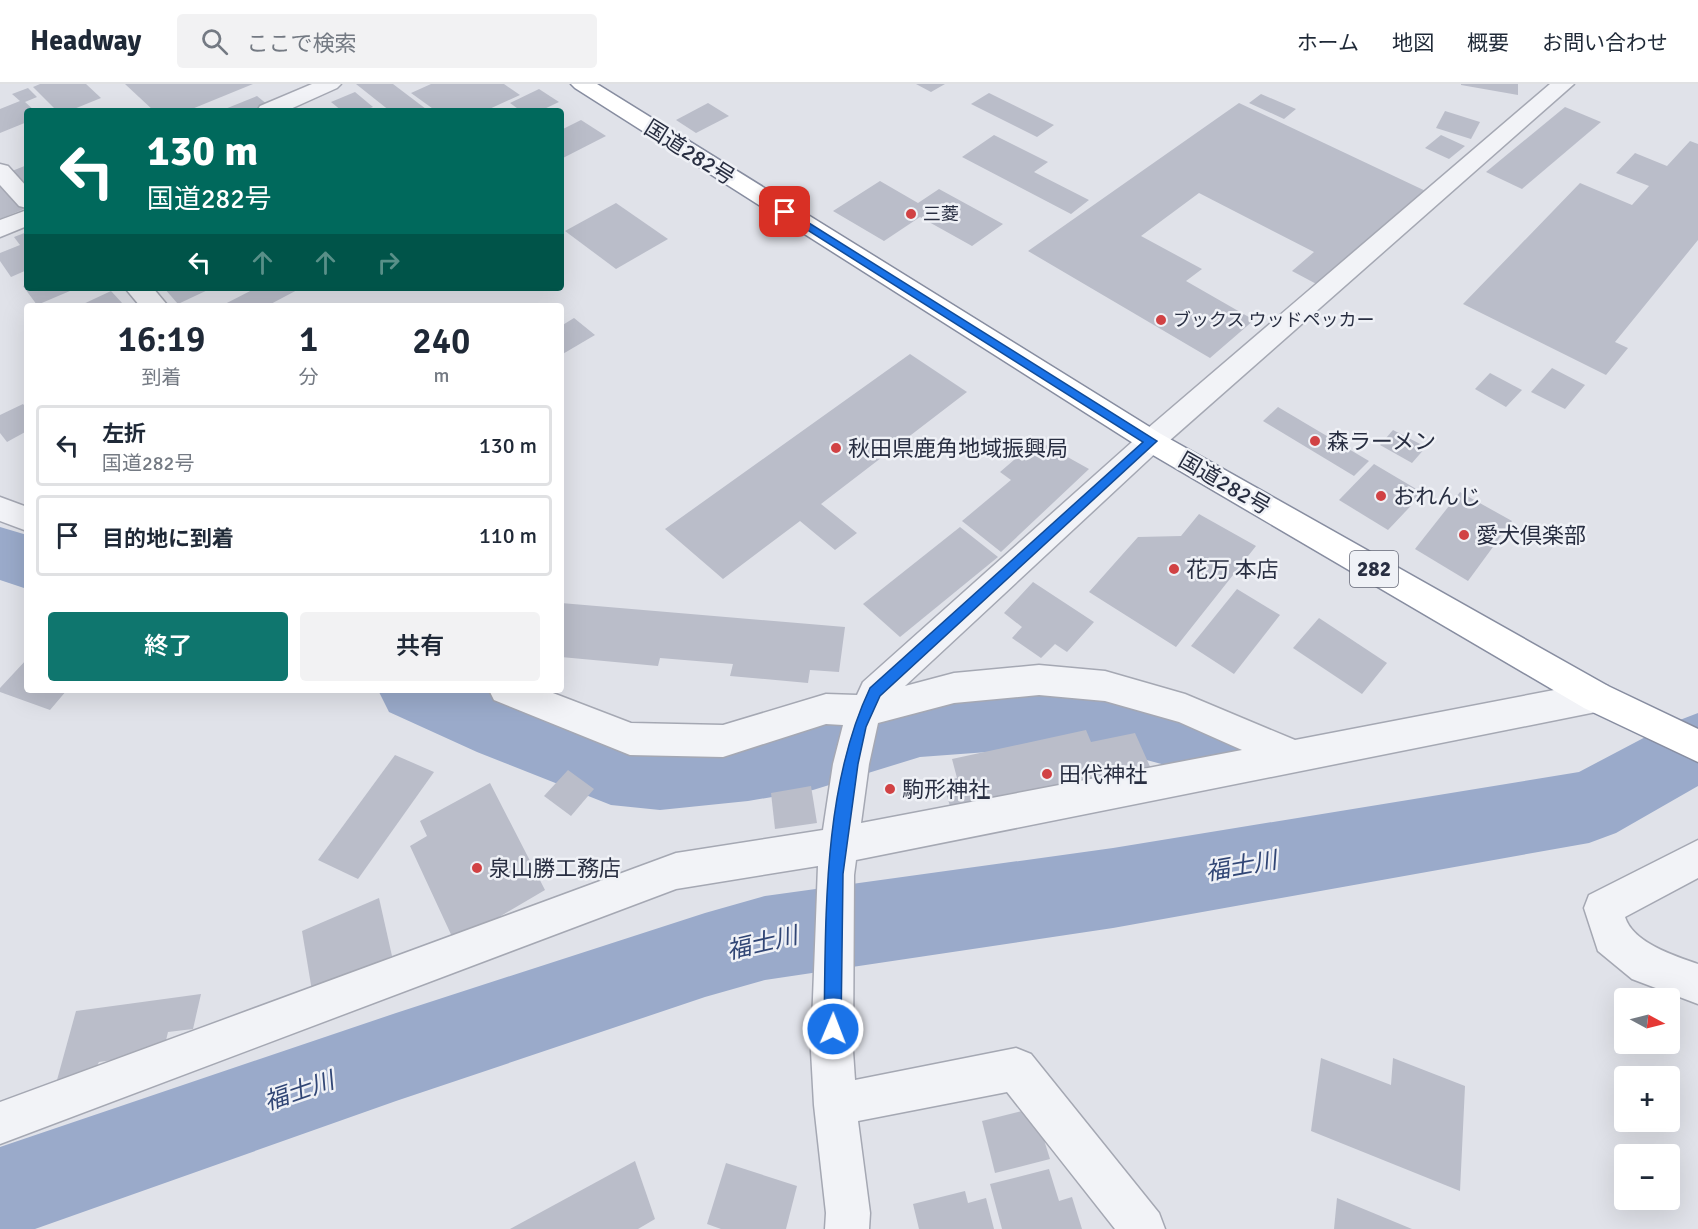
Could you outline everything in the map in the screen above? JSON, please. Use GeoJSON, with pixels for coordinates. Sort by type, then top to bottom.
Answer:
{"type":"FeatureCollection","features":[{"type":"Feature","properties":{"kind":"highway","name":"国道282号"},"geometry":{"type":"LineString","coordinates":[[582,84],[1151,441],[1596,697],[1698,746]]}},
{"type":"Feature","properties":{"kind":"street"},"geometry":{"type":"LineString","coordinates":[[275,108],[330,84]]}},
{"type":"Feature","properties":{"kind":"street"},"geometry":{"type":"LineString","coordinates":[[847,1229],[848,1213],[835,1105],[832,1051],[838,860],[851,764],[862,719],[874,692],[1151,441],[1563,84]]}},
{"type":"Feature","properties":{"kind":"street"},"geometry":{"type":"LineString","coordinates":[[0,171],[24,198]]}},
{"type":"Feature","properties":{"kind":"street"},"geometry":{"type":"LineString","coordinates":[[0,229],[24,218]]}},
{"type":"Feature","properties":{"kind":"street"},"geometry":{"type":"LineString","coordinates":[[141,291],[152,303]]}},
{"type":"Feature","properties":{"kind":"street"},"geometry":{"type":"LineString","coordinates":[[0,509],[24,518]]}},
{"type":"Feature","properties":{"kind":"street"},"geometry":{"type":"LineString","coordinates":[[513,693],[630,740],[723,741],[826,709],[862,719],[954,688],[1039,680],[1105,686],[1185,709],[1296,757]]}},
{"type":"Feature","properties":{"kind":"street"},"geometry":{"type":"LineString","coordinates":[[0,1123],[676,871],[838,860],[1296,757],[1596,697]]}},
{"type":"Feature","properties":{"kind":"street"},"geometry":{"type":"LineString","coordinates":[[1698,858],[1603,908],[1612,937],[1646,965],[1698,984]]}},
{"type":"Feature","properties":{"kind":"street"},"geometry":{"type":"LineString","coordinates":[[835,1105],[1016,1069],[1143,1229]]}},
{"type":"Feature","properties":{"kind":"building"},"geometry":{"type":"Polygon","coordinates":[[[40,84],[86,84],[101,98],[76,108],[54,108],[33,87],[40,84]]]}},
{"type":"Feature","properties":{"kind":"building"},"geometry":{"type":"Polygon","coordinates":[[[125,84],[253,84],[194,108],[151,108],[125,84]]]}},
{"type":"Feature","properties":{"kind":"building"},"geometry":{"type":"Polygon","coordinates":[[[356,84],[393,84],[425,108],[386,108],[356,84]]]}},
{"type":"Feature","properties":{"kind":"building"},"geometry":{"type":"Polygon","coordinates":[[[431,84],[504,84],[520,95],[492,108],[432,108],[411,93],[431,84]]]}},
{"type":"Feature","properties":{"kind":"building"},"geometry":{"type":"Polygon","coordinates":[[[916,84],[945,84],[931,92],[916,84]]]}},
{"type":"Feature","properties":{"kind":"building"},"geometry":{"type":"Polygon","coordinates":[[[1518,84],[1518,95],[1461,85],[1518,84]]]}},
{"type":"Feature","properties":{"kind":"building"},"geometry":{"type":"Polygon","coordinates":[[[28,88],[37,97],[25,102],[32,108],[24,108],[24,123],[0,133],[0,109],[20,101],[12,94],[28,88]]]}},
{"type":"Feature","properties":{"kind":"building"},"geometry":{"type":"Polygon","coordinates":[[[539,89],[559,102],[546,108],[517,108],[510,103],[539,89]]]}},
{"type":"Feature","properties":{"kind":"building"},"geometry":{"type":"Polygon","coordinates":[[[355,92],[373,107],[338,108],[331,102],[355,92]]]}},
{"type":"Feature","properties":{"kind":"building"},"geometry":{"type":"Polygon","coordinates":[[[989,93],[1054,125],[1037,137],[971,104],[989,93]]]}},
{"type":"Feature","properties":{"kind":"building"},"geometry":{"type":"Polygon","coordinates":[[[1261,94],[1296,109],[1284,119],[1249,103],[1261,94]]]}},
{"type":"Feature","properties":{"kind":"building"},"geometry":{"type":"Polygon","coordinates":[[[257,96],[268,105],[261,108],[227,108],[257,96]]]}},
{"type":"Feature","properties":{"kind":"building"},"geometry":{"type":"Polygon","coordinates":[[[708,103],[729,116],[696,133],[676,120],[708,103]]]}},
{"type":"Feature","properties":{"kind":"building"},"geometry":{"type":"Polygon","coordinates":[[[1239,103],[1432,194],[1324,288],[1292,271],[1314,252],[1199,193],[1141,236],[1202,269],[1186,281],[1254,320],[1210,358],[1028,251],[1239,103]]]}},
{"type":"Feature","properties":{"kind":"building"},"geometry":{"type":"Polygon","coordinates":[[[1565,107],[1601,122],[1522,189],[1486,172],[1565,107]]]}},
{"type":"Feature","properties":{"kind":"building"},"geometry":{"type":"Polygon","coordinates":[[[1445,111],[1480,122],[1471,139],[1436,128],[1445,111]]]}},
{"type":"Feature","properties":{"kind":"building"},"geometry":{"type":"Polygon","coordinates":[[[581,120],[606,136],[564,157],[564,128],[581,120]]]}},
{"type":"Feature","properties":{"kind":"building"},"geometry":{"type":"Polygon","coordinates":[[[994,135],[1048,162],[1034,172],[1089,200],[1071,214],[962,157],[994,135]]]}},
{"type":"Feature","properties":{"kind":"building"},"geometry":{"type":"Polygon","coordinates":[[[1441,135],[1465,146],[1449,159],[1425,148],[1441,135]]]}},
{"type":"Feature","properties":{"kind":"building"},"geometry":{"type":"Polygon","coordinates":[[[1690,141],[1698,144],[1698,240],[1615,342],[1628,348],[1606,375],[1463,304],[1580,183],[1632,205],[1649,186],[1616,173],[1635,153],[1667,166],[1690,141]]]}},
{"type":"Feature","properties":{"kind":"building"},"geometry":{"type":"Polygon","coordinates":[[[24,166],[24,187],[12,171],[24,166]]]}},
{"type":"Feature","properties":{"kind":"building","name":"三菱"},"geometry":{"type":"Polygon","coordinates":[[[880,181],[918,203],[939,189],[1003,224],[972,246],[920,217],[884,241],[833,211],[880,181]]]}},
{"type":"Feature","properties":{"kind":"building"},"geometry":{"type":"Polygon","coordinates":[[[0,182],[24,209],[0,219],[0,182]]]}},
{"type":"Feature","properties":{"kind":"building"},"geometry":{"type":"Polygon","coordinates":[[[616,203],[668,239],[616,269],[565,231],[616,203]]]}},
{"type":"Feature","properties":{"kind":"building"},"geometry":{"type":"Polygon","coordinates":[[[24,233],[24,271],[11,277],[0,261],[0,253],[20,245],[14,237],[24,233]]]}},
{"type":"Feature","properties":{"kind":"building"},"geometry":{"type":"Polygon","coordinates":[[[27,291],[70,291],[42,303],[36,303],[27,291]]]}},
{"type":"Feature","properties":{"kind":"building"},"geometry":{"type":"Polygon","coordinates":[[[111,291],[122,303],[85,303],[111,291]]]}},
{"type":"Feature","properties":{"kind":"building"},"geometry":{"type":"Polygon","coordinates":[[[167,291],[206,291],[180,303],[177,303],[167,291]]]}},
{"type":"Feature","properties":{"kind":"building"},"geometry":{"type":"Polygon","coordinates":[[[250,291],[295,291],[273,303],[227,303],[250,291]]]}},
{"type":"Feature","properties":{"kind":"building"},"geometry":{"type":"Polygon","coordinates":[[[574,318],[595,335],[564,353],[564,324],[574,318]]]}},
{"type":"Feature","properties":{"kind":"building","name":"秋田県鹿角地域振興局"},"geometry":{"type":"Polygon","coordinates":[[[910,354],[967,392],[821,504],[857,533],[835,550],[800,521],[723,579],[665,529],[910,354]]]}},
{"type":"Feature","properties":{"kind":"building"},"geometry":{"type":"Polygon","coordinates":[[[1552,368],[1585,385],[1565,409],[1531,392],[1552,368]]]}},
{"type":"Feature","properties":{"kind":"building"},"geometry":{"type":"Polygon","coordinates":[[[1490,373],[1522,390],[1506,407],[1475,389],[1490,373]]]}},
{"type":"Feature","properties":{"kind":"building"},"geometry":{"type":"Polygon","coordinates":[[[23,404],[24,433],[7,442],[0,433],[0,415],[23,404]]]}},
{"type":"Feature","properties":{"kind":"building","name":"森ラーメン"},"geometry":{"type":"Polygon","coordinates":[[[1278,407],[1369,461],[1354,476],[1263,421],[1278,407]]]}},
{"type":"Feature","properties":{"kind":"building"},"geometry":{"type":"Polygon","coordinates":[[[1393,430],[1426,447],[1412,463],[1380,445],[1393,430]]]}},
{"type":"Feature","properties":{"kind":"building"},"geometry":{"type":"Polygon","coordinates":[[[1037,440],[1089,469],[1001,552],[962,521],[1011,480],[1000,472],[1037,440]]]}},
{"type":"Feature","properties":{"kind":"building","name":"おれんじ"},"geometry":{"type":"Polygon","coordinates":[[[1374,464],[1423,493],[1388,530],[1339,500],[1374,464]]]}},
{"type":"Feature","properties":{"kind":"building","name":"愛犬倶楽部"},"geometry":{"type":"Polygon","coordinates":[[[1460,492],[1512,521],[1468,581],[1415,549],[1460,492]]]}},
{"type":"Feature","properties":{"kind":"building","name":"花万 本店"},"geometry":{"type":"Polygon","coordinates":[[[1199,514],[1256,546],[1176,647],[1089,592],[1138,537],[1181,536],[1199,514]]]}},
{"type":"Feature","properties":{"kind":"building"},"geometry":{"type":"Polygon","coordinates":[[[960,527],[998,557],[900,637],[863,604],[960,527]]]}},
{"type":"Feature","properties":{"kind":"building"},"geometry":{"type":"Polygon","coordinates":[[[1033,582],[1094,622],[1067,652],[1055,644],[1041,658],[1012,638],[1022,627],[1004,613],[1033,582]]]}},
{"type":"Feature","properties":{"kind":"building"},"geometry":{"type":"Polygon","coordinates":[[[1237,589],[1280,615],[1234,674],[1191,646],[1237,589]]]}},
{"type":"Feature","properties":{"kind":"building"},"geometry":{"type":"Polygon","coordinates":[[[564,603],[845,627],[839,672],[810,670],[808,683],[730,676],[733,664],[660,658],[658,666],[564,657],[564,603]]]}},
{"type":"Feature","properties":{"kind":"building"},"geometry":{"type":"Polygon","coordinates":[[[1319,618],[1387,663],[1362,694],[1293,648],[1319,618]]]}},
{"type":"Feature","properties":{"kind":"building"},"geometry":{"type":"Polygon","coordinates":[[[24,662],[24,693],[64,693],[50,710],[0,692],[0,688],[24,662]]]}},
{"type":"Feature","properties":{"kind":"building","name":"田代神社"},"geometry":{"type":"Polygon","coordinates":[[[1086,730],[1091,742],[1135,733],[1152,771],[965,813],[962,803],[950,806],[942,781],[957,778],[952,759],[1086,730]]]}},
{"type":"Feature","properties":{"kind":"building"},"geometry":{"type":"Polygon","coordinates":[[[395,755],[434,772],[358,879],[318,860],[395,755]]]}},
{"type":"Feature","properties":{"kind":"building"},"geometry":{"type":"Polygon","coordinates":[[[568,770],[594,789],[571,816],[544,796],[568,770]]]}},
{"type":"Feature","properties":{"kind":"building","name":"泉山勝工務店"},"geometry":{"type":"Polygon","coordinates":[[[490,783],[545,890],[455,943],[410,846],[427,836],[420,821],[490,783]]]}},
{"type":"Feature","properties":{"kind":"building"},"geometry":{"type":"Polygon","coordinates":[[[811,786],[817,823],[775,829],[771,793],[811,786]]]}},
{"type":"Feature","properties":{"kind":"building"},"geometry":{"type":"Polygon","coordinates":[[[379,898],[392,956],[312,991],[302,931],[379,898]]]}},
{"type":"Feature","properties":{"kind":"building"},"geometry":{"type":"Polygon","coordinates":[[[201,994],[193,1029],[168,1032],[163,1053],[99,1062],[92,1075],[57,1080],[76,1011],[201,994]]]}},
{"type":"Feature","properties":{"kind":"building"},"geometry":{"type":"Polygon","coordinates":[[[1321,1058],[1391,1085],[1393,1058],[1465,1086],[1460,1191],[1311,1131],[1321,1058]]]}},
{"type":"Feature","properties":{"kind":"building"},"geometry":{"type":"Polygon","coordinates":[[[1034,1108],[1050,1159],[995,1173],[982,1121],[1034,1108]]]}},
{"type":"Feature","properties":{"kind":"building"},"geometry":{"type":"Polygon","coordinates":[[[635,1161],[655,1219],[638,1229],[510,1229],[635,1161]]]}},
{"type":"Feature","properties":{"kind":"building"},"geometry":{"type":"Polygon","coordinates":[[[726,1163],[797,1186],[786,1229],[721,1229],[707,1224],[726,1163]]]}},
{"type":"Feature","properties":{"kind":"building"},"geometry":{"type":"Polygon","coordinates":[[[1049,1169],[1059,1201],[1072,1197],[1082,1229],[1002,1229],[990,1184],[1049,1169]]]}},
{"type":"Feature","properties":{"kind":"building"},"geometry":{"type":"Polygon","coordinates":[[[965,1191],[968,1203],[986,1198],[994,1229],[919,1229],[913,1204],[965,1191]]]}},
{"type":"Feature","properties":{"kind":"building"},"geometry":{"type":"Polygon","coordinates":[[[1337,1198],[1412,1229],[1334,1229],[1337,1198]]]}},
{"type":"Feature","properties":{"kind":"waterway","name":"福士川"},"geometry":{"type":"LineString","coordinates":[[0,553],[24,561]]}},
{"type":"Feature","properties":{"kind":"waterway","name":"福士川"},"geometry":{"type":"LineString","coordinates":[[421,693],[503,729],[611,770],[660,775],[748,766],[813,756],[920,724],[1027,716],[1113,718],[1210,743]]}},
{"type":"Feature","properties":{"kind":"waterway","name":"福士川"},"geometry":{"type":"LineString","coordinates":[[0,1194],[396,1057],[705,955],[765,938],[1113,888],[1589,807],[1698,747]]}},
{"type":"Feature","properties":{"kind":"place","name":"三菱"},"geometry":{"type":"Point","coordinates":[911,214]}},
{"type":"Feature","properties":{"kind":"place","name":"ブックス ウッドペッカー"},"geometry":{"type":"Point","coordinates":[1161,320]}},
{"type":"Feature","properties":{"kind":"place","name":"森ラーメン"},"geometry":{"type":"Point","coordinates":[1315,441]}},
{"type":"Feature","properties":{"kind":"place","name":"秋田県鹿角地域振興局"},"geometry":{"type":"Point","coordinates":[836,448]}},
{"type":"Feature","properties":{"kind":"place","name":"おれんじ"},"geometry":{"type":"Point","coordinates":[1381,496]}},
{"type":"Feature","properties":{"kind":"place","name":"愛犬倶楽部"},"geometry":{"type":"Point","coordinates":[1464,535]}},
{"type":"Feature","properties":{"kind":"place","name":"花万 本店"},"geometry":{"type":"Point","coordinates":[1174,569]}},
{"type":"Feature","properties":{"kind":"place","name":"田代神社"},"geometry":{"type":"Point","coordinates":[1047,774]}},
{"type":"Feature","properties":{"kind":"place","name":"駒形神社"},"geometry":{"type":"Point","coordinates":[890,789]}},
{"type":"Feature","properties":{"kind":"place","name":"泉山勝工務店"},"geometry":{"type":"Point","coordinates":[477,868]}},
{"type":"Feature","properties":{"kind":"route"},"geometry":{"type":"LineString","coordinates":[[785,212],[1151,441],[874,692],[859,727],[851,764],[835,874],[833,1029]]}}]}
